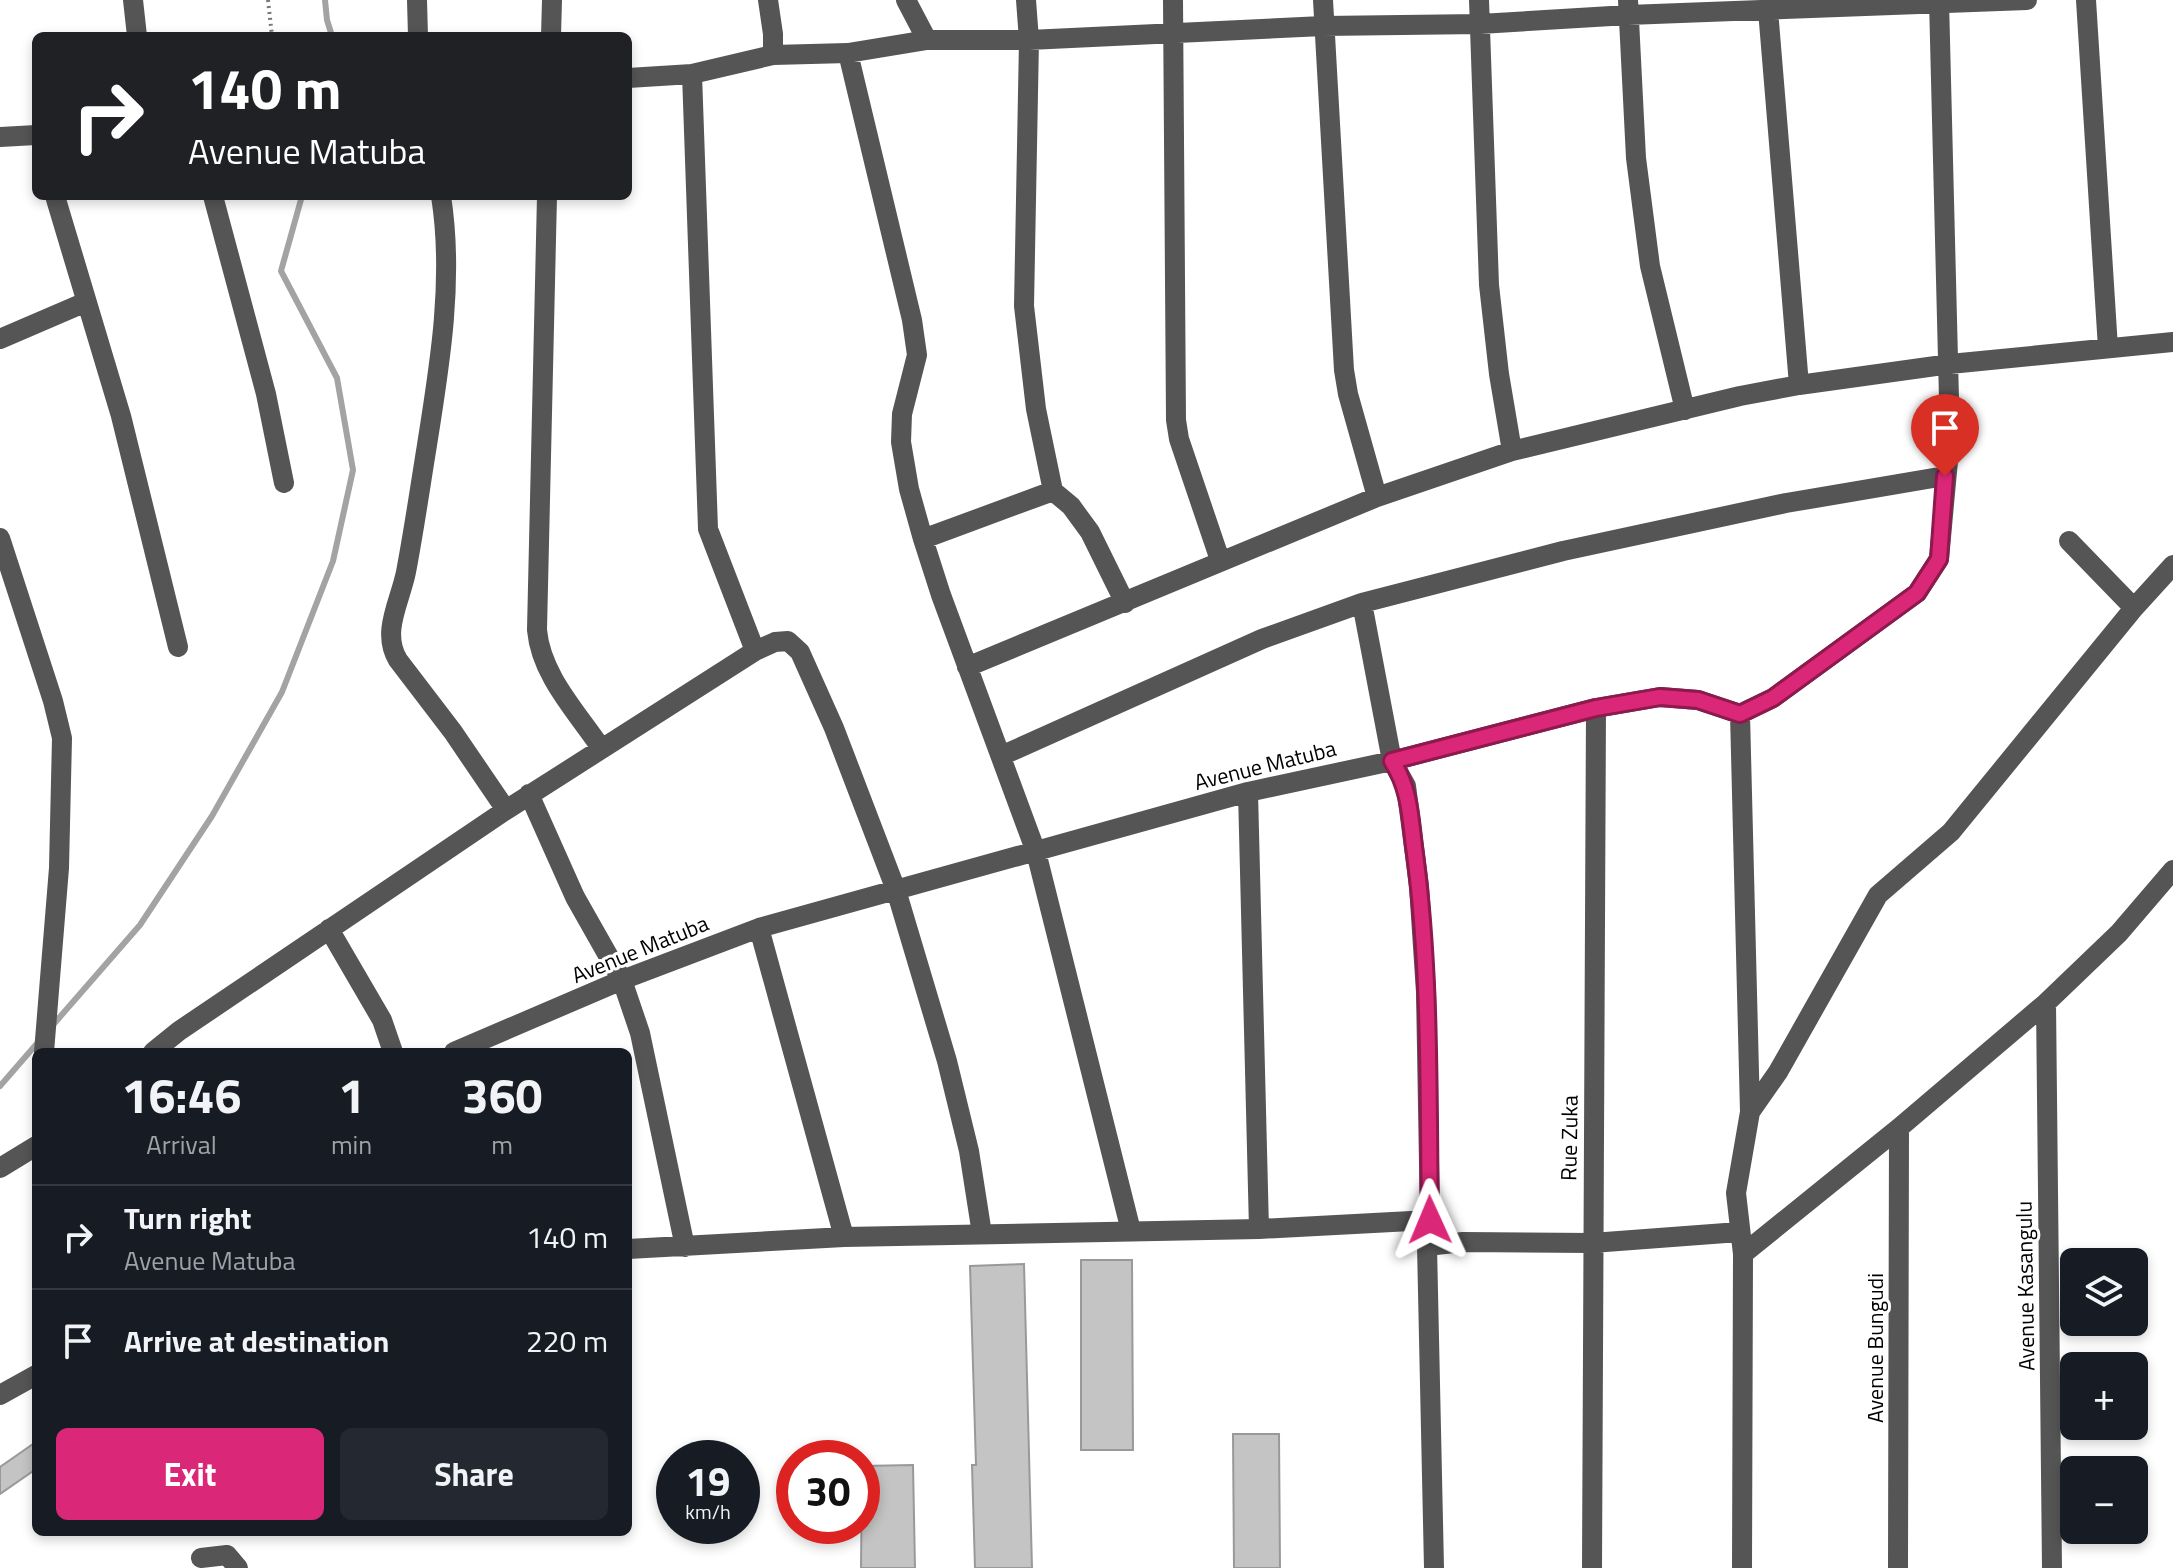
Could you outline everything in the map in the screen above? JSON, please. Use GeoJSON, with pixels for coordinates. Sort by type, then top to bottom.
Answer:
{"type":"FeatureCollection","features":[{"type":"Feature","properties":{"kind":"street"},"geometry":{"type":"LineString","coordinates":[[133,0],[137,32]]}},
{"type":"Feature","properties":{"kind":"street"},"geometry":{"type":"LineString","coordinates":[[417,0],[418,32]]}},
{"type":"Feature","properties":{"kind":"street"},"geometry":{"type":"LineString","coordinates":[[551,32],[552,0]]}},
{"type":"Feature","properties":{"kind":"street"},"geometry":{"type":"LineString","coordinates":[[768,0],[773,55]]}},
{"type":"Feature","properties":{"kind":"street"},"geometry":{"type":"LineString","coordinates":[[906,0],[927,40]]}},
{"type":"Feature","properties":{"kind":"street"},"geometry":{"type":"LineString","coordinates":[[1026,0],[1029,40],[1024,306],[1036,409],[1053,491],[1071,506],[1090,532],[1125,603]]}},
{"type":"Feature","properties":{"kind":"street"},"geometry":{"type":"LineString","coordinates":[[1173,0],[1176,420],[1179,439],[1220,560]]}},
{"type":"Feature","properties":{"kind":"street"},"geometry":{"type":"LineString","coordinates":[[1323,0],[1344,370],[1377,497]]}},
{"type":"Feature","properties":{"kind":"street"},"geometry":{"type":"LineString","coordinates":[[1479,0],[1489,285],[1512,451]]}},
{"type":"Feature","properties":{"kind":"street"},"geometry":{"type":"LineString","coordinates":[[632,78],[692,74],[773,55],[848,53],[927,40],[1029,40],[1323,26],[1480,24],[1628,7],[2027,0]]}},
{"type":"Feature","properties":{"kind":"street"},"geometry":{"type":"LineString","coordinates":[[2086,0],[2108,348]]}},
{"type":"Feature","properties":{"kind":"street"},"geometry":{"type":"LineString","coordinates":[[1742,1568],[1743,1254],[1736,1193],[1750,1112],[1740,714],[1773,698],[1917,593],[1939,559],[1950,439],[1950,364],[1939,2]]}},
{"type":"Feature","properties":{"kind":"street"},"geometry":{"type":"LineString","coordinates":[[1770,5],[1799,385]]}},
{"type":"Feature","properties":{"kind":"street"},"geometry":{"type":"LineString","coordinates":[[1628,7],[1636,158],[1650,266],[1685,410]]}},
{"type":"Feature","properties":{"kind":"street"},"geometry":{"type":"LineString","coordinates":[[848,53],[912,320],[917,355],[902,414],[901,442],[909,489],[967,667],[1036,852],[1131,1231]]}},
{"type":"Feature","properties":{"kind":"street"},"geometry":{"type":"LineString","coordinates":[[692,74],[708,529],[755,651]]}},
{"type":"Feature","properties":{"kind":"street"},"geometry":{"type":"LineString","coordinates":[[0,137],[32,135]]}},
{"type":"Feature","properties":{"kind":"street"},"geometry":{"type":"LineString","coordinates":[[56,200],[121,416],[178,647]]}},
{"type":"Feature","properties":{"kind":"street"},"geometry":{"type":"LineString","coordinates":[[214,200],[266,394],[284,483]]}},
{"type":"Feature","properties":{"kind":"street"},"geometry":{"type":"LineString","coordinates":[[442,200],[447,231],[441,358],[406,575],[389,635],[391,649],[398,660],[453,732],[506,810]]}},
{"type":"Feature","properties":{"kind":"street"},"geometry":{"type":"LineString","coordinates":[[547,200],[539,649],[547,670],[601,748]]}},
{"type":"Feature","properties":{"kind":"street"},"geometry":{"type":"LineString","coordinates":[[0,339],[86,302]]}},
{"type":"Feature","properties":{"kind":"street"},"geometry":{"type":"LineString","coordinates":[[967,667],[1377,497],[1512,451],[1799,385],[1950,364],[2173,342]]}},
{"type":"Feature","properties":{"kind":"street"},"geometry":{"type":"LineString","coordinates":[[1001,756],[1262,639],[1362,603],[1563,551],[1786,503],[1945,476]]}},
{"type":"Feature","properties":{"kind":"street"},"geometry":{"type":"LineString","coordinates":[[923,539],[1053,491]]}},
{"type":"Feature","properties":{"kind":"street"},"geometry":{"type":"LineString","coordinates":[[0,538],[62,738],[59,868],[44,1048]]}},
{"type":"Feature","properties":{"kind":"street"},"geometry":{"type":"LineString","coordinates":[[2069,541],[2134,608]]}},
{"type":"Feature","properties":{"kind":"street"},"geometry":{"type":"LineString","coordinates":[[1750,1112],[1778,1072],[1878,895],[1951,832],[2134,608],[2173,565]]}},
{"type":"Feature","properties":{"kind":"street"},"geometry":{"type":"LineString","coordinates":[[1362,603],[1392,761],[1406,786],[1419,886],[1426,992],[1430,1220],[1427,1246],[1434,1568]]}},
{"type":"Feature","properties":{"kind":"street"},"geometry":{"type":"LineString","coordinates":[[158,1048],[529,794],[755,651],[775,642],[788,641],[800,652],[834,728],[896,890],[947,1061],[965,1136],[982,1234]]}},
{"type":"Feature","properties":{"kind":"street","name":"Avenue Matuba"},"geometry":{"type":"LineString","coordinates":[[463,1048],[622,980],[759,928],[1248,792],[1392,761],[1596,708],[1660,697],[1698,700],[1740,714]]}},
{"type":"Feature","properties":{"kind":"street","name":"Rue Zuka"},"geometry":{"type":"LineString","coordinates":[[1592,1568],[1596,708]]}},
{"type":"Feature","properties":{"kind":"street"},"geometry":{"type":"LineString","coordinates":[[1248,792],[1259,1229]]}},
{"type":"Feature","properties":{"kind":"street"},"geometry":{"type":"LineString","coordinates":[[529,794],[575,897],[622,980],[640,1033],[685,1247]]}},
{"type":"Feature","properties":{"kind":"street"},"geometry":{"type":"LineString","coordinates":[[1743,1254],[1899,1128],[2046,1003],[2119,933],[2173,870]]}},
{"type":"Feature","properties":{"kind":"street"},"geometry":{"type":"LineString","coordinates":[[759,928],[844,1237]]}},
{"type":"Feature","properties":{"kind":"street"},"geometry":{"type":"LineString","coordinates":[[329,929],[382,1020],[392,1048]]}},
{"type":"Feature","properties":{"kind":"street","name":"Avenue Kasangulu"},"geometry":{"type":"LineString","coordinates":[[2046,1003],[2052,1568]]}},
{"type":"Feature","properties":{"kind":"street","name":"Avenue Bungudi"},"geometry":{"type":"LineString","coordinates":[[1898,1568],[1899,1128]]}},
{"type":"Feature","properties":{"kind":"street"},"geometry":{"type":"LineString","coordinates":[[0,1168],[32,1148]]}},
{"type":"Feature","properties":{"kind":"street"},"geometry":{"type":"LineString","coordinates":[[632,1249],[844,1237],[1259,1229],[1430,1220]]}},
{"type":"Feature","properties":{"kind":"street"},"geometry":{"type":"LineString","coordinates":[[1427,1246],[1463,1242],[1592,1243],[1739,1232]]}},
{"type":"Feature","properties":{"kind":"street"},"geometry":{"type":"LineString","coordinates":[[0,1395],[32,1377]]}},
{"type":"Feature","properties":{"kind":"street"},"geometry":{"type":"LineString","coordinates":[[201,1558],[227,1555],[238,1568]]}},
{"type":"Feature","properties":{"kind":"path"},"geometry":{"type":"LineString","coordinates":[[268,0],[272,32]]}},
{"type":"Feature","properties":{"kind":"building"},"geometry":{"type":"Polygon","coordinates":[[[1081,1260],[1132,1260],[1133,1450],[1081,1450],[1081,1260]]]}},
{"type":"Feature","properties":{"kind":"building"},"geometry":{"type":"Polygon","coordinates":[[[1024,1264],[1032,1568],[975,1568],[972,1465],[976,1465],[970,1266],[1024,1264]]]}},
{"type":"Feature","properties":{"kind":"building"},"geometry":{"type":"Polygon","coordinates":[[[1233,1434],[1279,1434],[1280,1568],[1234,1568],[1233,1434]]]}},
{"type":"Feature","properties":{"kind":"building"},"geometry":{"type":"Polygon","coordinates":[[[32,1445],[32,1472],[0,1494],[0,1467],[32,1445]]]}},
{"type":"Feature","properties":{"kind":"building"},"geometry":{"type":"Polygon","coordinates":[[[913,1465],[915,1568],[861,1568],[861,1544],[880,1544],[880,1466],[913,1465]]]}},
{"type":"Feature","properties":{"kind":"waterway"},"geometry":{"type":"LineString","coordinates":[[325,0],[331,32]]}},
{"type":"Feature","properties":{"kind":"waterway"},"geometry":{"type":"LineString","coordinates":[[52,1026],[140,925],[212,816],[282,692],[333,561],[353,470],[337,378],[281,271],[301,200]]}},
{"type":"Feature","properties":{"kind":"waterway"},"geometry":{"type":"LineString","coordinates":[[33,1048],[40,1040]]}},
{"type":"Feature","properties":{"kind":"waterway"},"geometry":{"type":"LineString","coordinates":[[0,1086],[32,1049]]}},
{"type":"Feature","properties":{"kind":"route"},"geometry":{"type":"LineString","coordinates":[[1430,1220],[1426,992],[1419,886],[1406,786],[1392,761],[1596,708],[1660,697],[1698,700],[1740,714],[1773,698],[1917,593],[1939,559],[1945,476]]}}]}
